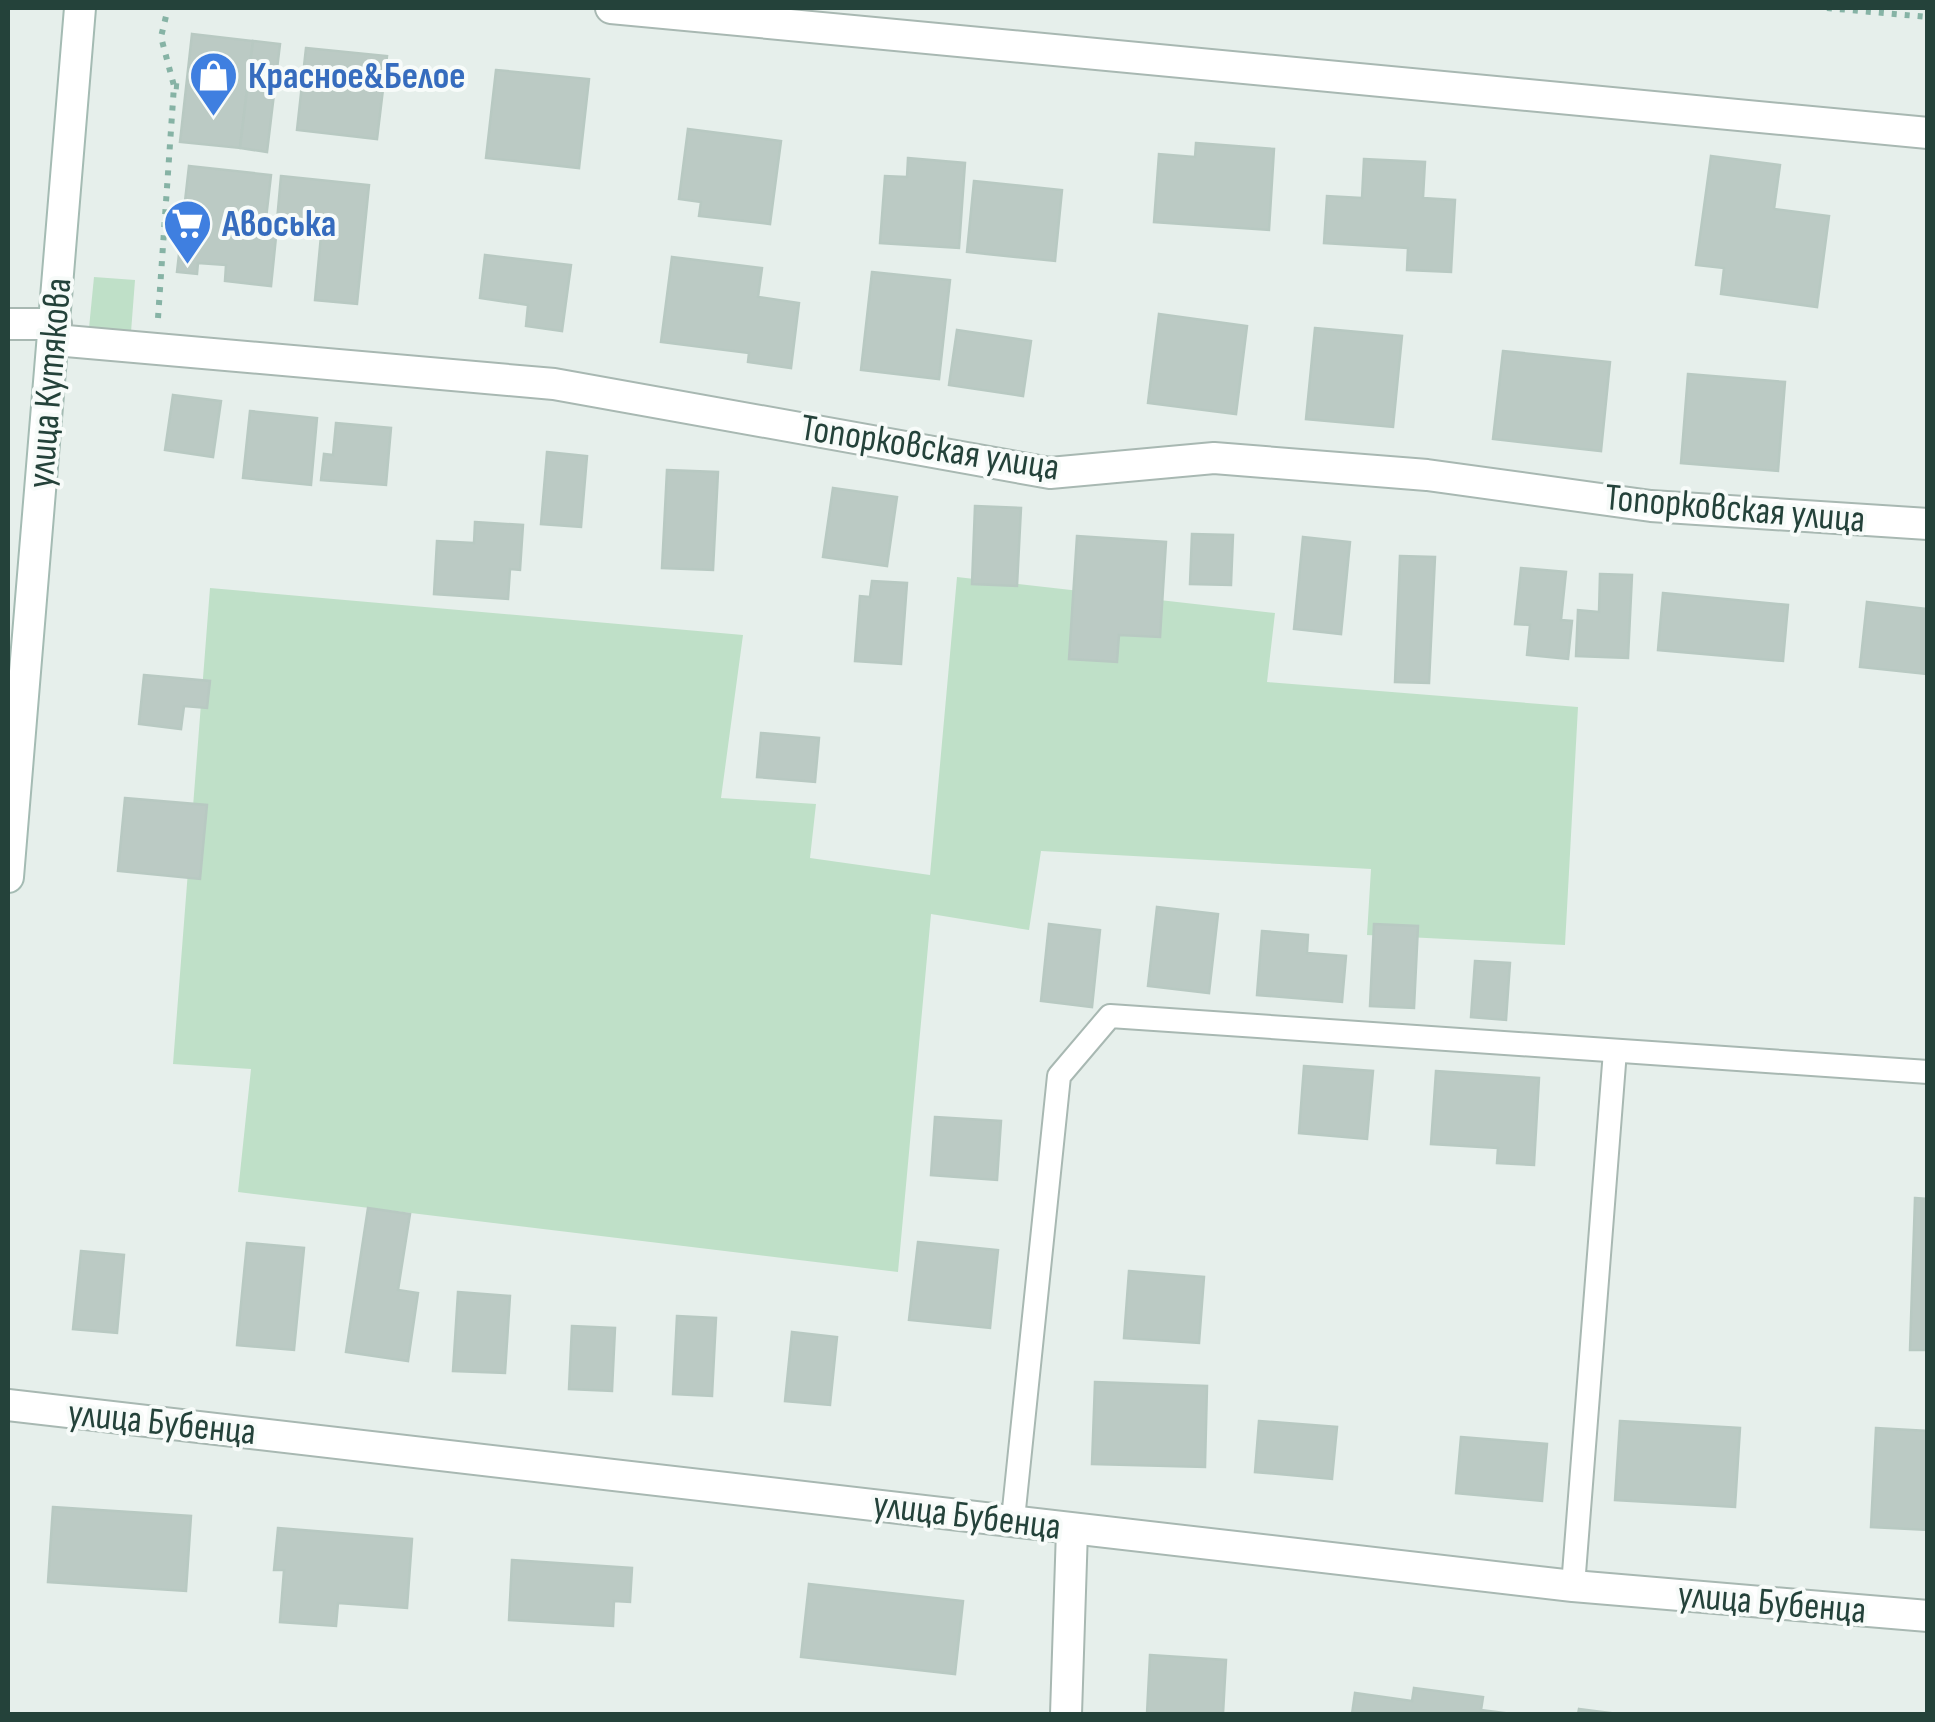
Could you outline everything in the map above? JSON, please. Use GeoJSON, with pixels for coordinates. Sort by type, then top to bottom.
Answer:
{"type":"FeatureCollection","features":[{"type":"Feature","properties":{"kind":"street","name":"улица Кутякова"},"geometry":{"type":"LineString","coordinates":[[8,877],[80,8]]}},
{"type":"Feature","properties":{"kind":"street"},"geometry":{"type":"LineString","coordinates":[[611,8],[679,11],[1928,133]]}},
{"type":"Feature","properties":{"kind":"street","name":"Топорковская улица"},"geometry":{"type":"LineString","coordinates":[[8,324],[155,348],[554,384],[1050,473],[1214,458],[1427,475],[1651,506],[1928,524]]}},
{"type":"Feature","properties":{"kind":"street","name":"улица Бубенца"},"geometry":{"type":"LineString","coordinates":[[8,1405],[1573,1586],[1928,1616]]}},
{"type":"Feature","properties":{"kind":"street"},"geometry":{"type":"LineString","coordinates":[[1066,1714],[1072,1530]]}},
{"type":"Feature","properties":{"kind":"lane"},"geometry":{"type":"LineString","coordinates":[[1013,1519],[1058,1076],[1110,1016],[1928,1072]]}},
{"type":"Feature","properties":{"kind":"lane"},"geometry":{"type":"LineString","coordinates":[[1573,1586],[1614,1051]]}},
{"type":"Feature","properties":{"kind":"path"},"geometry":{"type":"LineString","coordinates":[[155,348],[168,212],[174,86],[161,37],[168,8]]}},
{"type":"Feature","properties":{"kind":"path"},"geometry":{"type":"LineString","coordinates":[[1827,8],[1928,17]]}},
{"type":"Feature","properties":{"kind":"path"},"geometry":{"type":"LineString","coordinates":[[174,86],[186,88]]}},
{"type":"Feature","properties":{"kind":"path"},"geometry":{"type":"LineString","coordinates":[[168,212],[184,213]]}},
{"type":"Feature","properties":{"kind":"green space"},"geometry":{"type":"Polygon","coordinates":[[[94,277],[135,280],[131,332],[89,328],[94,277]]]}},
{"type":"Feature","properties":{"kind":"green space"},"geometry":{"type":"Polygon","coordinates":[[[957,577],[1275,613],[1267,682],[1578,707],[1565,945],[1367,935],[1371,869],[1041,851],[1029,930],[931,914],[898,1272],[238,1192],[251,1069],[173,1064],[210,588],[743,635],[721,798],[816,804],[810,858],[930,875],[957,577]]]}},
{"type":"Feature","properties":{"kind":"building"},"geometry":{"type":"Polygon","coordinates":[[[192,34],[253,41],[240,148],[180,142],[192,34]]]}},
{"type":"Feature","properties":{"kind":"building"},"geometry":{"type":"Polygon","coordinates":[[[253,41],[280,44],[267,152],[240,148],[253,41]]]}},
{"type":"Feature","properties":{"kind":"building"},"geometry":{"type":"Polygon","coordinates":[[[306,48],[387,56],[377,139],[297,130],[306,48]]]}},
{"type":"Feature","properties":{"kind":"building"},"geometry":{"type":"Polygon","coordinates":[[[496,70],[589,79],[579,168],[486,158],[496,70]]]}},
{"type":"Feature","properties":{"kind":"building"},"geometry":{"type":"Polygon","coordinates":[[[688,129],[781,141],[770,224],[699,216],[701,202],[679,199],[688,129]]]}},
{"type":"Feature","properties":{"kind":"building"},"geometry":{"type":"Polygon","coordinates":[[[1196,143],[1274,149],[1269,230],[1154,222],[1159,154],[1195,157],[1196,143]]]}},
{"type":"Feature","properties":{"kind":"building"},"geometry":{"type":"Polygon","coordinates":[[[1711,156],[1780,165],[1774,209],[1829,216],[1817,307],[1721,294],[1724,268],[1696,265],[1711,156]]]}},
{"type":"Feature","properties":{"kind":"building"},"geometry":{"type":"Polygon","coordinates":[[[908,158],[965,163],[959,248],[880,243],[885,176],[907,177],[908,158]]]}},
{"type":"Feature","properties":{"kind":"building"},"geometry":{"type":"Polygon","coordinates":[[[1364,159],[1425,162],[1423,198],[1455,200],[1451,272],[1407,270],[1408,248],[1324,243],[1327,196],[1362,198],[1364,159]]]}},
{"type":"Feature","properties":{"kind":"building"},"geometry":{"type":"Polygon","coordinates":[[[189,166],[271,175],[264,236],[276,237],[271,286],[225,281],[226,265],[198,263],[197,274],[177,272],[189,166]]]}},
{"type":"Feature","properties":{"kind":"building"},"geometry":{"type":"Polygon","coordinates":[[[281,176],[369,185],[357,304],[315,300],[322,225],[277,221],[281,176]]]}},
{"type":"Feature","properties":{"kind":"building"},"geometry":{"type":"Polygon","coordinates":[[[974,181],[1062,190],[1055,261],[967,252],[974,181]]]}},
{"type":"Feature","properties":{"kind":"building"},"geometry":{"type":"Polygon","coordinates":[[[485,255],[571,265],[562,331],[526,326],[528,305],[480,298],[485,255]]]}},
{"type":"Feature","properties":{"kind":"building"},"geometry":{"type":"Polygon","coordinates":[[[672,257],[762,268],[758,297],[799,303],[791,368],[748,362],[749,353],[661,342],[672,257]]]}},
{"type":"Feature","properties":{"kind":"building"},"geometry":{"type":"Polygon","coordinates":[[[872,272],[950,280],[939,379],[861,370],[872,272]]]}},
{"type":"Feature","properties":{"kind":"building"},"geometry":{"type":"Polygon","coordinates":[[[1159,314],[1247,326],[1236,414],[1148,403],[1159,314]]]}},
{"type":"Feature","properties":{"kind":"building"},"geometry":{"type":"Polygon","coordinates":[[[1315,328],[1402,336],[1393,427],[1306,419],[1315,328]]]}},
{"type":"Feature","properties":{"kind":"building"},"geometry":{"type":"Polygon","coordinates":[[[957,330],[1031,341],[1023,396],[949,385],[957,330]]]}},
{"type":"Feature","properties":{"kind":"building"},"geometry":{"type":"Polygon","coordinates":[[[1503,351],[1610,362],[1601,451],[1493,439],[1503,351]]]}},
{"type":"Feature","properties":{"kind":"building"},"geometry":{"type":"Polygon","coordinates":[[[1688,374],[1785,382],[1778,471],[1681,463],[1688,374]]]}},
{"type":"Feature","properties":{"kind":"building"},"geometry":{"type":"Polygon","coordinates":[[[173,395],[221,401],[213,457],[165,450],[173,395]]]}},
{"type":"Feature","properties":{"kind":"building"},"geometry":{"type":"Polygon","coordinates":[[[250,411],[317,418],[311,485],[243,478],[250,411]]]}},
{"type":"Feature","properties":{"kind":"building"},"geometry":{"type":"Polygon","coordinates":[[[336,423],[391,428],[386,485],[321,480],[324,454],[333,455],[336,423]]]}},
{"type":"Feature","properties":{"kind":"building"},"geometry":{"type":"Polygon","coordinates":[[[547,452],[587,456],[581,527],[541,524],[547,452]]]}},
{"type":"Feature","properties":{"kind":"building"},"geometry":{"type":"Polygon","coordinates":[[[667,470],[718,472],[713,570],[662,568],[667,470]]]}},
{"type":"Feature","properties":{"kind":"building"},"geometry":{"type":"Polygon","coordinates":[[[833,488],[897,497],[887,566],[823,557],[833,488]]]}},
{"type":"Feature","properties":{"kind":"building"},"geometry":{"type":"Polygon","coordinates":[[[975,506],[1021,508],[1017,586],[972,584],[975,506]]]}},
{"type":"Feature","properties":{"kind":"building"},"geometry":{"type":"Polygon","coordinates":[[[475,522],[523,525],[520,570],[510,569],[508,599],[434,594],[437,541],[474,543],[475,522]]]}},
{"type":"Feature","properties":{"kind":"building"},"geometry":{"type":"Polygon","coordinates":[[[1192,534],[1233,535],[1231,585],[1190,584],[1192,534]]]}},
{"type":"Feature","properties":{"kind":"building"},"geometry":{"type":"Polygon","coordinates":[[[1077,536],[1166,542],[1160,637],[1119,635],[1117,662],[1069,659],[1077,536]]]}},
{"type":"Feature","properties":{"kind":"building"},"geometry":{"type":"Polygon","coordinates":[[[1303,537],[1350,542],[1341,634],[1294,629],[1303,537]]]}},
{"type":"Feature","properties":{"kind":"building"},"geometry":{"type":"Polygon","coordinates":[[[1400,556],[1435,557],[1429,683],[1395,682],[1400,556]]]}},
{"type":"Feature","properties":{"kind":"building"},"geometry":{"type":"Polygon","coordinates":[[[1521,568],[1566,572],[1561,620],[1572,621],[1568,659],[1527,655],[1530,625],[1515,624],[1521,568]]]}},
{"type":"Feature","properties":{"kind":"building"},"geometry":{"type":"Polygon","coordinates":[[[1600,574],[1632,575],[1628,658],[1576,656],[1578,610],[1599,612],[1600,574]]]}},
{"type":"Feature","properties":{"kind":"building"},"geometry":{"type":"Polygon","coordinates":[[[872,581],[907,583],[901,664],[855,661],[860,596],[870,597],[872,581]]]}},
{"type":"Feature","properties":{"kind":"building"},"geometry":{"type":"Polygon","coordinates":[[[1663,593],[1788,605],[1783,661],[1658,650],[1663,593]]]}},
{"type":"Feature","properties":{"kind":"building"},"geometry":{"type":"Polygon","coordinates":[[[1867,602],[1928,609],[1928,674],[1860,667],[1867,602]]]}},
{"type":"Feature","properties":{"kind":"building"},"geometry":{"type":"Polygon","coordinates":[[[144,675],[210,681],[207,708],[184,706],[181,729],[139,724],[144,675]]]}},
{"type":"Feature","properties":{"kind":"building"},"geometry":{"type":"Polygon","coordinates":[[[761,733],[819,738],[815,782],[757,777],[761,733]]]}},
{"type":"Feature","properties":{"kind":"building"},"geometry":{"type":"Polygon","coordinates":[[[125,798],[207,805],[200,879],[118,871],[125,798]]]}},
{"type":"Feature","properties":{"kind":"building"},"geometry":{"type":"Polygon","coordinates":[[[1157,907],[1218,914],[1209,993],[1148,986],[1157,907]]]}},
{"type":"Feature","properties":{"kind":"building"},"geometry":{"type":"Polygon","coordinates":[[[1049,924],[1100,930],[1092,1007],[1041,1001],[1049,924]]]}},
{"type":"Feature","properties":{"kind":"building"},"geometry":{"type":"Polygon","coordinates":[[[1374,924],[1418,926],[1414,1008],[1370,1006],[1374,924]]]}},
{"type":"Feature","properties":{"kind":"building"},"geometry":{"type":"Polygon","coordinates":[[[1262,931],[1308,935],[1307,953],[1346,956],[1342,1002],[1257,995],[1262,931]]]}},
{"type":"Feature","properties":{"kind":"building"},"geometry":{"type":"Polygon","coordinates":[[[1475,961],[1510,963],[1506,1020],[1471,1017],[1475,961]]]}},
{"type":"Feature","properties":{"kind":"building"},"geometry":{"type":"Polygon","coordinates":[[[1304,1066],[1373,1071],[1367,1139],[1299,1133],[1304,1066]]]}},
{"type":"Feature","properties":{"kind":"building"},"geometry":{"type":"Polygon","coordinates":[[[1436,1071],[1539,1078],[1534,1165],[1497,1163],[1498,1148],[1431,1144],[1436,1071]]]}},
{"type":"Feature","properties":{"kind":"building"},"geometry":{"type":"Polygon","coordinates":[[[935,1117],[1001,1121],[997,1180],[931,1175],[935,1117]]]}},
{"type":"Feature","properties":{"kind":"building"},"geometry":{"type":"Polygon","coordinates":[[[1915,1198],[1928,1199],[1928,1350],[1910,1350],[1915,1198]]]}},
{"type":"Feature","properties":{"kind":"building"},"geometry":{"type":"Polygon","coordinates":[[[368,1208],[410,1214],[398,1290],[418,1293],[408,1361],[346,1352],[368,1208]]]}},
{"type":"Feature","properties":{"kind":"building"},"geometry":{"type":"Polygon","coordinates":[[[918,1242],[998,1250],[990,1328],[909,1320],[918,1242]]]}},
{"type":"Feature","properties":{"kind":"building"},"geometry":{"type":"Polygon","coordinates":[[[247,1243],[304,1248],[294,1350],[237,1345],[247,1243]]]}},
{"type":"Feature","properties":{"kind":"building"},"geometry":{"type":"Polygon","coordinates":[[[81,1251],[124,1255],[117,1333],[73,1329],[81,1251]]]}},
{"type":"Feature","properties":{"kind":"building"},"geometry":{"type":"Polygon","coordinates":[[[1129,1271],[1204,1277],[1199,1343],[1124,1338],[1129,1271]]]}},
{"type":"Feature","properties":{"kind":"building"},"geometry":{"type":"Polygon","coordinates":[[[458,1292],[510,1296],[505,1373],[453,1371],[458,1292]]]}},
{"type":"Feature","properties":{"kind":"building"},"geometry":{"type":"Polygon","coordinates":[[[677,1316],[716,1318],[712,1396],[673,1394],[677,1316]]]}},
{"type":"Feature","properties":{"kind":"building"},"geometry":{"type":"Polygon","coordinates":[[[572,1326],[615,1328],[612,1391],[569,1389],[572,1326]]]}},
{"type":"Feature","properties":{"kind":"building"},"geometry":{"type":"Polygon","coordinates":[[[792,1332],[837,1337],[830,1405],[785,1401],[792,1332]]]}},
{"type":"Feature","properties":{"kind":"building"},"geometry":{"type":"Polygon","coordinates":[[[1095,1382],[1207,1386],[1205,1467],[1092,1464],[1095,1382]]]}},
{"type":"Feature","properties":{"kind":"building"},"geometry":{"type":"Polygon","coordinates":[[[1259,1421],[1337,1427],[1332,1479],[1255,1472],[1259,1421]]]}},
{"type":"Feature","properties":{"kind":"building"},"geometry":{"type":"Polygon","coordinates":[[[1620,1421],[1740,1428],[1735,1507],[1615,1500],[1620,1421]]]}},
{"type":"Feature","properties":{"kind":"building"},"geometry":{"type":"Polygon","coordinates":[[[1876,1428],[1928,1431],[1928,1530],[1871,1527],[1876,1428]]]}},
{"type":"Feature","properties":{"kind":"building"},"geometry":{"type":"Polygon","coordinates":[[[1461,1437],[1547,1444],[1542,1501],[1456,1493],[1461,1437]]]}},
{"type":"Feature","properties":{"kind":"building"},"geometry":{"type":"Polygon","coordinates":[[[53,1507],[191,1516],[186,1591],[48,1582],[53,1507]]]}},
{"type":"Feature","properties":{"kind":"building"},"geometry":{"type":"Polygon","coordinates":[[[278,1528],[412,1539],[407,1608],[338,1603],[336,1626],[280,1622],[284,1570],[274,1570],[278,1528]]]}},
{"type":"Feature","properties":{"kind":"building"},"geometry":{"type":"Polygon","coordinates":[[[512,1560],[632,1568],[630,1602],[614,1601],[613,1626],[509,1620],[512,1560]]]}},
{"type":"Feature","properties":{"kind":"building"},"geometry":{"type":"Polygon","coordinates":[[[809,1584],[963,1601],[955,1674],[801,1657],[809,1584]]]}},
{"type":"Feature","properties":{"kind":"building"},"geometry":{"type":"Polygon","coordinates":[[[1150,1655],[1226,1660],[1223,1714],[1147,1714],[1150,1655]]]}},
{"type":"Feature","properties":{"kind":"building"},"geometry":{"type":"Polygon","coordinates":[[[1414,1688],[1483,1697],[1481,1710],[1512,1714],[1352,1714],[1355,1693],[1412,1701],[1414,1688]]]}},
{"type":"Feature","properties":{"kind":"building"},"geometry":{"type":"Polygon","coordinates":[[[1579,1709],[1618,1714],[1578,1714],[1579,1709]]]}},
{"type":"Feature","properties":{"kind":"place","name":"Красное&Белое"},"geometry":{"type":"Point","coordinates":[213,118]}},
{"type":"Feature","properties":{"kind":"place","name":"Авоська"},"geometry":{"type":"Point","coordinates":[187,266]}}]}
